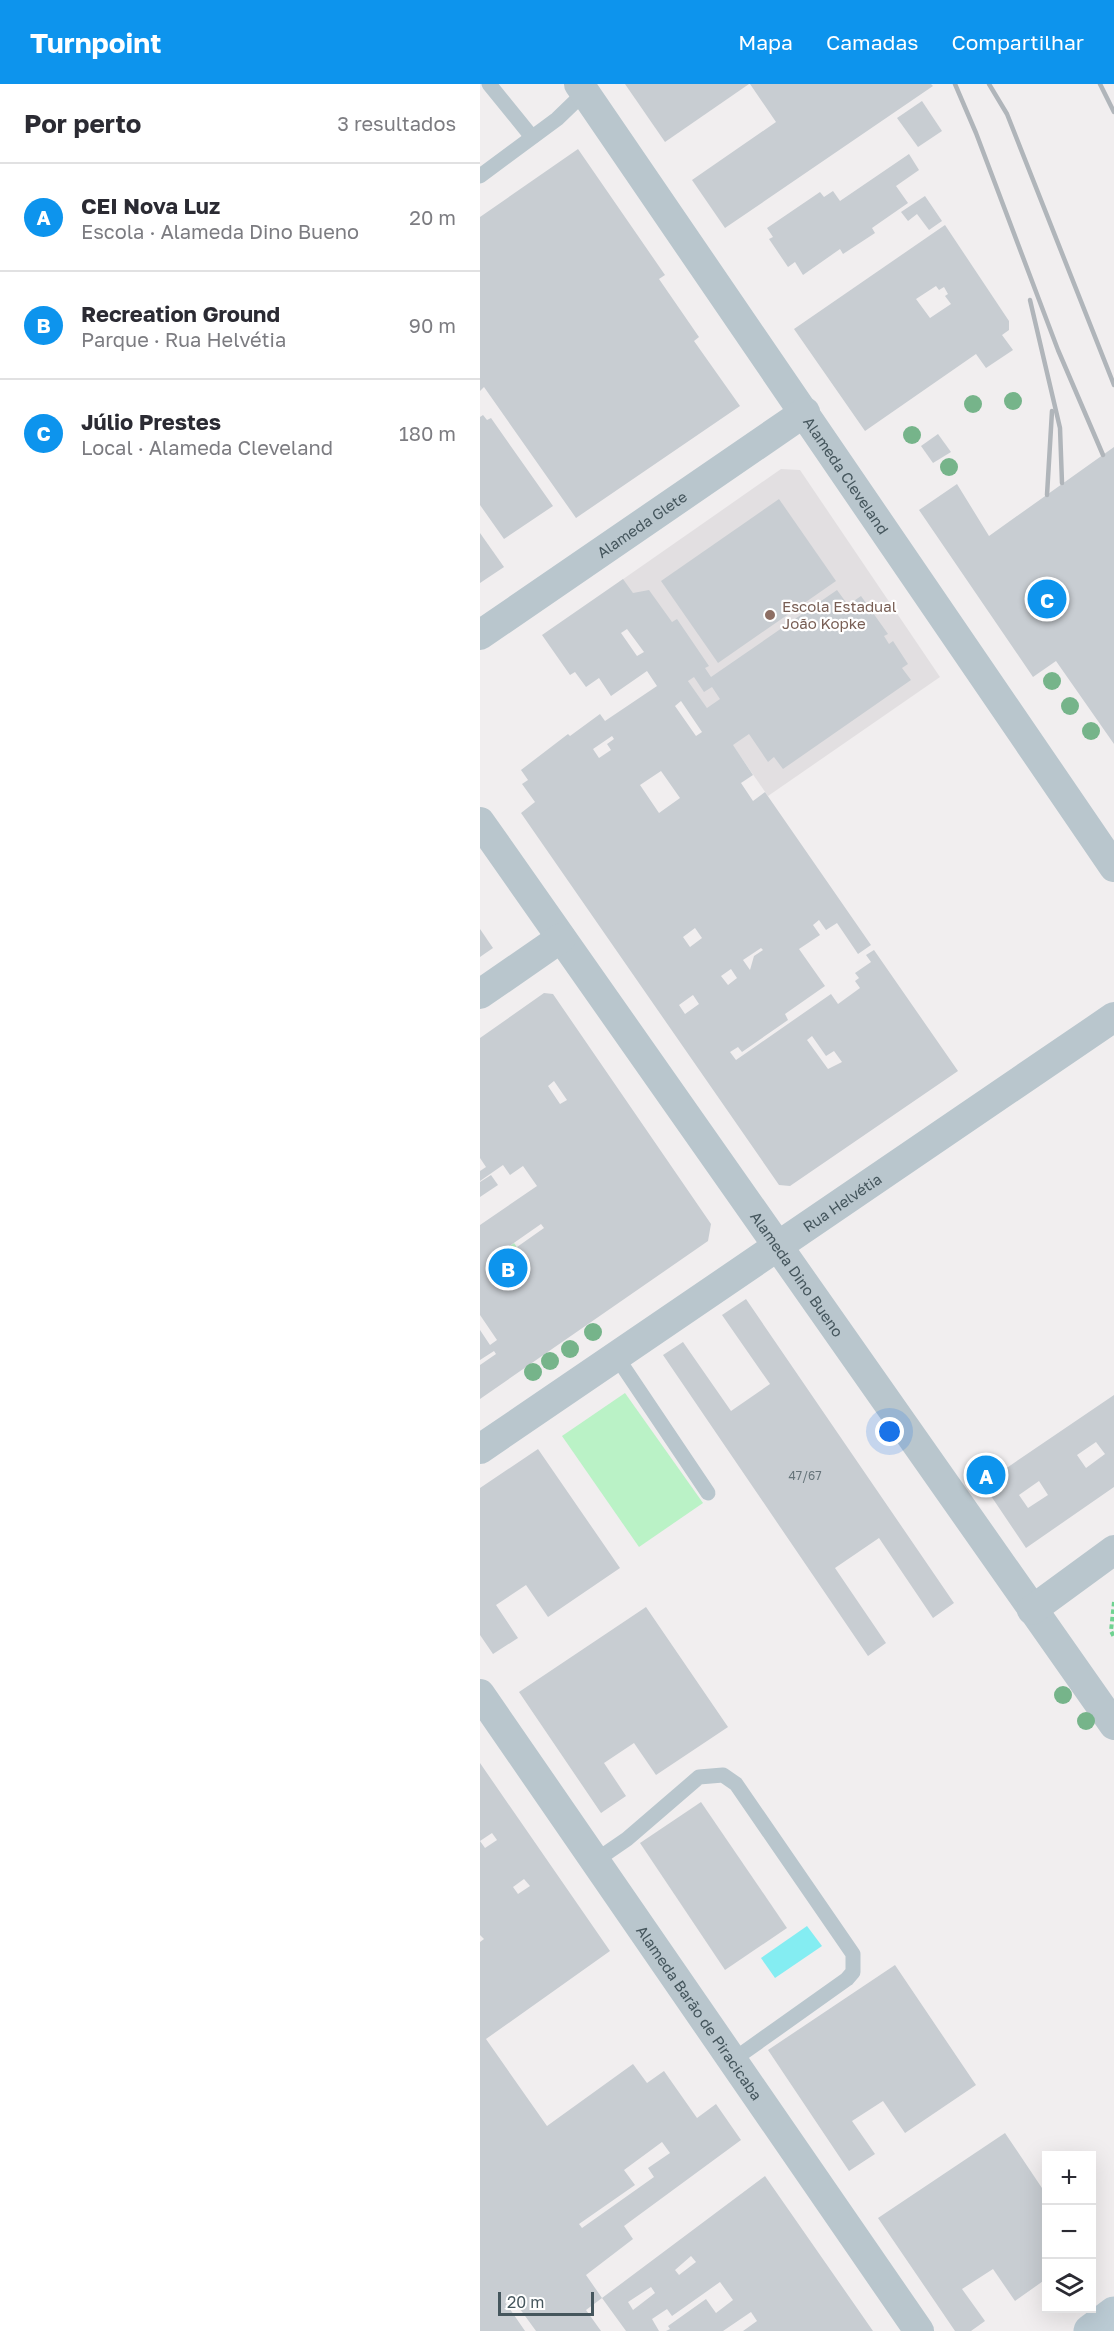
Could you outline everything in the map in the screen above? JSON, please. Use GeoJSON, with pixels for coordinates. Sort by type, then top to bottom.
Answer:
{"type":"FeatureCollection","features":[{"type":"Feature","properties":{"kind":"main road"},"geometry":{"type":"LineString","coordinates":[[1090,2331],[1114,2313]]}},
{"type":"Feature","properties":{"kind":"street","name":"Alameda Cleveland"},"geometry":{"type":"LineString","coordinates":[[582,88],[1114,867]]}},
{"type":"Feature","properties":{"kind":"street","name":"Alameda Glete"},"geometry":{"type":"LineString","coordinates":[[480,635],[805,412]]}},
{"type":"Feature","properties":{"kind":"street","name":"Alameda Dino Bueno"},"geometry":{"type":"LineString","coordinates":[[480,822],[1114,1725]]}},
{"type":"Feature","properties":{"kind":"street"},"geometry":{"type":"LineString","coordinates":[[480,994],[561,938]]}},
{"type":"Feature","properties":{"kind":"street","name":"Rua Helvétia"},"geometry":{"type":"LineString","coordinates":[[480,1449],[1114,1017]]}},
{"type":"Feature","properties":{"kind":"street"},"geometry":{"type":"LineString","coordinates":[[1032,1610],[1114,1550]]}},
{"type":"Feature","properties":{"kind":"street","name":"Alameda Barão de Piracicaba"},"geometry":{"type":"LineString","coordinates":[[480,1694],[919,2331]]}},
{"type":"Feature","properties":{"kind":"lane"},"geometry":{"type":"LineString","coordinates":[[489,84],[532,137]]}},
{"type":"Feature","properties":{"kind":"lane"},"geometry":{"type":"LineString","coordinates":[[480,176],[532,137],[582,88]]}},
{"type":"Feature","properties":{"kind":"lane"},"geometry":{"type":"LineString","coordinates":[[616,1356],[708,1493]]}},
{"type":"Feature","properties":{"kind":"lane"},"geometry":{"type":"LineString","coordinates":[[595,1861],[627,1839],[699,1777],[723,1775],[736,1784],[853,1954],[853,1972],[847,1979],[733,2060]]}},
{"type":"Feature","properties":{"kind":"path"},"geometry":{"type":"LineString","coordinates":[[1114,1602],[1111,1631],[1114,1637]]}},
{"type":"Feature","properties":{"kind":"shaded area","name":"Escola Estadual João Kopke"},"geometry":{"type":"Polygon","coordinates":[[[781,469],[800,470],[940,677],[768,796],[619,582],[781,469]]]}},
{"type":"Feature","properties":{"kind":"green space"},"geometry":{"type":"Polygon","coordinates":[[[514,1243],[528,1264],[498,1287],[489,1273],[507,1260],[501,1252],[514,1243]]]}},
{"type":"Feature","properties":{"kind":"green space"},"geometry":{"type":"Polygon","coordinates":[[[625,1393],[703,1503],[639,1547],[562,1436],[625,1393]]]}},
{"type":"Feature","properties":{"kind":"water"},"geometry":{"type":"Polygon","coordinates":[[[807,1926],[822,1946],[775,1978],[761,1958],[807,1926]]]}},
{"type":"Feature","properties":{"kind":"building"},"geometry":{"type":"Polygon","coordinates":[[[625,84],[749,84],[665,142],[625,84]]]}},
{"type":"Feature","properties":{"kind":"building"},"geometry":{"type":"Polygon","coordinates":[[[750,84],[931,84],[933,86],[725,228],[692,180],[776,122],[750,84]]]}},
{"type":"Feature","properties":{"kind":"building"},"geometry":{"type":"Polygon","coordinates":[[[922,101],[942,131],[918,147],[897,118],[922,101]]]}},
{"type":"Feature","properties":{"kind":"building"},"geometry":{"type":"Polygon","coordinates":[[[578,149],[665,275],[659,279],[699,337],[694,341],[740,406],[576,518],[484,387],[480,391],[480,217],[578,149]]]}},
{"type":"Feature","properties":{"kind":"building"},"geometry":{"type":"Polygon","coordinates":[[[909,154],[919,170],[896,186],[908,203],[872,228],[875,233],[843,254],[840,249],[803,275],[795,262],[788,267],[769,239],[773,237],[767,228],[820,192],[824,197],[833,191],[840,201],[909,154]]]}},
{"type":"Feature","properties":{"kind":"building"},"geometry":{"type":"Polygon","coordinates":[[[925,196],[942,221],[929,230],[917,214],[908,221],[901,212],[925,196]]]}},
{"type":"Feature","properties":{"kind":"building"},"geometry":{"type":"Polygon","coordinates":[[[945,225],[1009,321],[1009,330],[1002,335],[1013,350],[986,368],[976,354],[865,431],[794,329],[945,225]],[[936,286],[916,299],[930,318],[951,304],[945,296],[948,294],[944,287],[939,290],[936,286]]]}},
{"type":"Feature","properties":{"kind":"building"},"geometry":{"type":"Polygon","coordinates":[[[483,415],[487,420],[491,418],[553,506],[504,539],[480,505],[480,417],[483,415]]]}},
{"type":"Feature","properties":{"kind":"building"},"geometry":{"type":"Polygon","coordinates":[[[938,434],[951,452],[933,463],[921,446],[938,434]]]}},
{"type":"Feature","properties":{"kind":"building"},"geometry":{"type":"Polygon","coordinates":[[[1114,447],[1114,744],[1056,661],[1033,677],[919,510],[957,484],[989,536],[1114,447]]]}},
{"type":"Feature","properties":{"kind":"building"},"geometry":{"type":"Polygon","coordinates":[[[779,499],[836,581],[718,663],[661,581],[779,499]]]}},
{"type":"Feature","properties":{"kind":"building"},"geometry":{"type":"Polygon","coordinates":[[[480,533],[504,567],[480,583],[480,533]]]}},
{"type":"Feature","properties":{"kind":"building"},"geometry":{"type":"Polygon","coordinates":[[[623,579],[633,593],[649,590],[672,622],[677,619],[709,666],[705,668],[711,677],[837,590],[848,605],[861,596],[888,634],[884,636],[889,644],[893,641],[908,664],[902,668],[911,680],[783,769],[774,757],[768,762],[749,734],[733,745],[753,775],[741,783],[753,801],[765,792],[871,945],[858,954],[837,923],[826,930],[819,920],[813,925],[820,935],[799,949],[825,986],[785,1014],[788,1020],[742,1052],[738,1047],[730,1052],[736,1060],[831,994],[838,1004],[860,988],[855,981],[859,978],[855,973],[871,962],[866,955],[874,950],[958,1071],[790,1186],[779,1185],[521,813],[535,802],[522,784],[528,780],[521,770],[568,734],[570,736],[600,714],[605,721],[657,686],[647,671],[611,696],[599,678],[586,687],[575,672],[570,675],[542,635],[623,579]],[[627,629],[621,633],[637,656],[644,652],[627,629]],[[694,677],[688,681],[707,708],[720,699],[712,687],[704,692],[694,677]],[[681,701],[675,706],[696,736],[702,732],[681,701]],[[612,736],[593,749],[599,758],[611,750],[607,744],[614,739],[612,736]],[[661,771],[640,785],[659,813],[680,798],[661,771]],[[695,928],[683,937],[690,947],[702,938],[695,928]],[[761,948],[743,960],[750,970],[754,956],[763,950],[761,948]],[[731,969],[721,976],[728,985],[737,978],[731,969]],[[693,995],[679,1005],[685,1014],[699,1004],[693,995]],[[812,1036],[807,1040],[828,1069],[842,1062],[834,1051],[826,1056],[812,1036]]]}},
{"type":"Feature","properties":{"kind":"building"},"geometry":{"type":"Polygon","coordinates":[[[480,929],[493,948],[480,957],[480,929]]]}},
{"type":"Feature","properties":{"kind":"building"},"geometry":{"type":"Polygon","coordinates":[[[544,993],[553,994],[711,1224],[708,1241],[480,1399],[480,1365],[496,1354],[494,1351],[480,1360],[480,1330],[490,1345],[497,1340],[480,1315],[480,1225],[537,1186],[523,1166],[510,1175],[503,1165],[480,1181],[480,1171],[486,1167],[480,1158],[480,1038],[544,993]],[[554,1081],[548,1086],[560,1104],[567,1100],[554,1081]],[[541,1224],[501,1252],[507,1260],[489,1273],[498,1287],[528,1264],[517,1247],[544,1228],[541,1224]]]}},
{"type":"Feature","properties":{"kind":"building"},"geometry":{"type":"Polygon","coordinates":[[[491,1175],[498,1185],[480,1197],[480,1182],[491,1175]]]}},
{"type":"Feature","properties":{"kind":"building"},"geometry":{"type":"Polygon","coordinates":[[[746,1299],[954,1603],[933,1618],[879,1538],[835,1568],[886,1643],[868,1656],[663,1355],[683,1342],[731,1411],[770,1384],[722,1315],[746,1299]]]}},
{"type":"Feature","properties":{"kind":"building"},"geometry":{"type":"Polygon","coordinates":[[[1114,1395],[1114,1487],[1026,1548],[983,1484],[1114,1395]],[[1096,1442],[1077,1455],[1086,1468],[1105,1454],[1096,1442]],[[1039,1481],[1019,1495],[1028,1508],[1048,1495],[1039,1481]]]}},
{"type":"Feature","properties":{"kind":"building"},"geometry":{"type":"Polygon","coordinates":[[[538,1449],[620,1568],[548,1617],[526,1585],[496,1605],[518,1638],[493,1654],[480,1635],[480,1488],[538,1449]]]}},
{"type":"Feature","properties":{"kind":"building"},"geometry":{"type":"Polygon","coordinates":[[[646,1607],[728,1727],[656,1775],[634,1743],[604,1763],[626,1796],[601,1813],[519,1692],[646,1607]]]}},
{"type":"Feature","properties":{"kind":"building"},"geometry":{"type":"Polygon","coordinates":[[[480,1763],[610,1951],[486,2039],[547,2126],[633,2064],[647,2083],[664,2071],[697,2118],[716,2104],[741,2140],[624,2226],[633,2239],[586,2275],[602,2298],[586,2310],[601,2331],[536,2331],[512,2298],[505,2302],[525,2331],[480,2331],[480,1942],[484,1939],[480,1935],[480,1763]],[[492,1833],[480,1841],[485,1848],[497,1840],[492,1833]],[[524,1879],[513,1887],[518,1894],[530,1886],[524,1879]],[[662,2142],[624,2170],[635,2185],[579,2224],[582,2228],[654,2177],[648,2168],[670,2153],[662,2142]]]}},
{"type":"Feature","properties":{"kind":"building"},"geometry":{"type":"Polygon","coordinates":[[[701,1802],[787,1928],[725,1970],[640,1843],[701,1802]]]}},
{"type":"Feature","properties":{"kind":"building"},"geometry":{"type":"Polygon","coordinates":[[[895,1965],[976,2085],[905,2133],[883,2101],[852,2121],[875,2154],[849,2171],[768,2050],[895,1965]]]}},
{"type":"Feature","properties":{"kind":"building"},"geometry":{"type":"Polygon","coordinates":[[[1005,2133],[1042,2188],[1042,2282],[1015,2301],[993,2269],[962,2289],[985,2321],[971,2331],[955,2331],[878,2218],[1005,2133]]]}},
{"type":"Feature","properties":{"kind":"building"},"geometry":{"type":"Polygon","coordinates":[[[765,2176],[873,2331],[743,2331],[757,2321],[751,2312],[723,2331],[666,2331],[670,2329],[668,2326],[706,2299],[716,2313],[733,2300],[720,2282],[672,2316],[667,2309],[652,2319],[659,2331],[626,2331],[602,2298],[765,2176]],[[691,2256],[675,2270],[679,2275],[696,2262],[691,2256]],[[651,2287],[628,2302],[633,2310],[655,2293],[651,2287]]]}},
{"type":"Feature","properties":{"kind":"railway"},"geometry":{"type":"LineString","coordinates":[[955,84],[976,133],[1058,350],[1103,455]]}},
{"type":"Feature","properties":{"kind":"railway"},"geometry":{"type":"LineString","coordinates":[[989,84],[1007,114],[1114,385]]}},
{"type":"Feature","properties":{"kind":"railway"},"geometry":{"type":"LineString","coordinates":[[1100,84],[1114,112]]}},
{"type":"Feature","properties":{"kind":"railway"},"geometry":{"type":"LineString","coordinates":[[1030,300],[1060,428],[1062,483]]}},
{"type":"Feature","properties":{"kind":"railway"},"geometry":{"type":"LineString","coordinates":[[1047,495],[1052,411]]}},
{"type":"Feature","properties":{"kind":"place","name":"Júlio Prestes"},"geometry":{"type":"Point","coordinates":[1047,599]}},
{"type":"Feature","properties":{"kind":"place","name":"Escola Estadual João Kopke"},"geometry":{"type":"Point","coordinates":[770,615]}},
{"type":"Feature","properties":{"kind":"place","name":"Recreation Ground"},"geometry":{"type":"Point","coordinates":[508,1268]}},
{"type":"Feature","properties":{"kind":"place","name":"CEI Nova Luz"},"geometry":{"type":"Point","coordinates":[986,1475]}}]}
